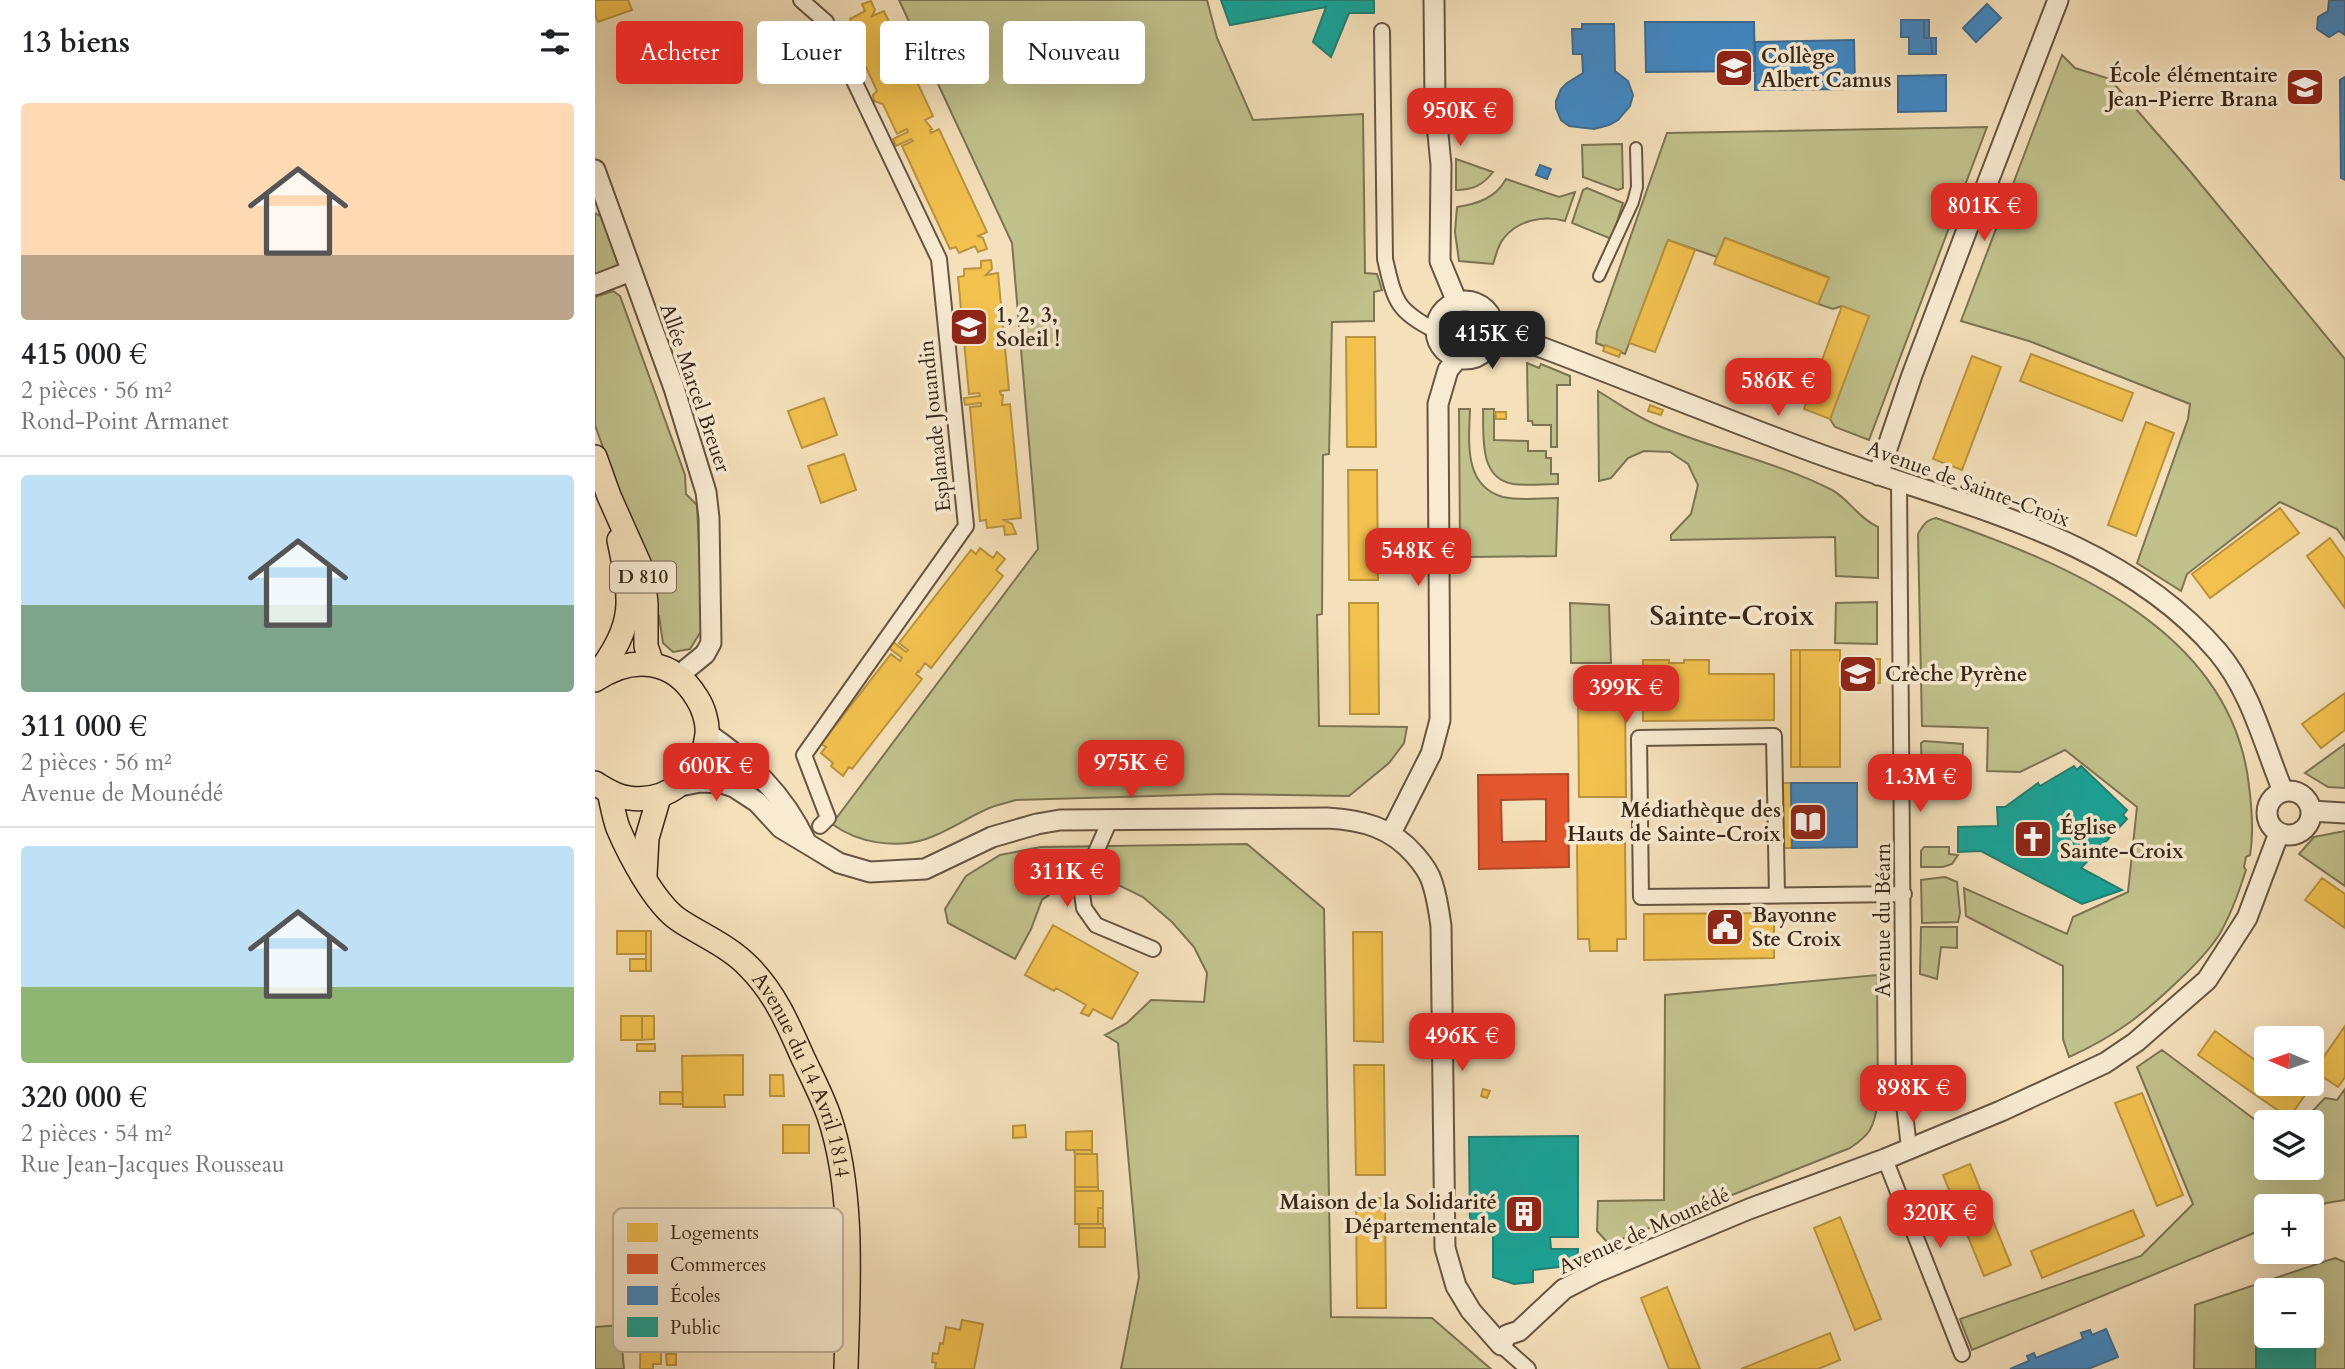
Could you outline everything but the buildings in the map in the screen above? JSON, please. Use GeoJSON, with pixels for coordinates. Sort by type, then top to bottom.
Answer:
{"type":"FeatureCollection","features":[{"type":"Feature","properties":{"kind":"main road","name":"D 810"},"geometry":{"type":"LineString","coordinates":[[595,457],[642,570],[646,603],[646,646],[652,664]]}},
{"type":"Feature","properties":{"kind":"main road","name":"D 810"},"geometry":{"type":"LineString","coordinates":[[595,679],[625,631],[629,603],[609,496]]}},
{"type":"Feature","properties":{"kind":"main road"},"geometry":{"type":"LineString","coordinates":[[595,679],[611,669],[631,663],[652,664],[678,676],[691,688],[701,704],[707,733],[702,757],[692,773],[680,786],[659,797],[629,798],[602,787]]}},
{"type":"Feature","properties":{"kind":"main road","name":"Avenue du 14 Avril 1814"},"geometry":{"type":"LineString","coordinates":[[602,787],[618,827],[656,897],[671,914],[728,948],[749,966],[772,993],[829,1116],[842,1171],[847,1219],[846,1369]]}},
{"type":"Feature","properties":{"kind":"main road"},"geometry":{"type":"LineString","coordinates":[[645,878],[646,838],[659,797]]}},
{"type":"Feature","properties":{"kind":"street","name":"Esplanade Jouandin"},"geometry":{"type":"LineString","coordinates":[[801,0],[826,22],[939,259],[966,526],[804,755],[828,818],[820,826]]}},
{"type":"Feature","properties":{"kind":"street"},"geometry":{"type":"LineString","coordinates":[[1434,0],[1435,103],[1441,165],[1440,261],[1457,302]]}},
{"type":"Feature","properties":{"kind":"street"},"geometry":{"type":"LineString","coordinates":[[1878,475],[1949,276],[2058,0]]}},
{"type":"Feature","properties":{"kind":"street"},"geometry":{"type":"LineString","coordinates":[[1382,31],[1385,259],[1393,294],[1400,306],[1412,318],[1436,331]]}},
{"type":"Feature","properties":{"kind":"street"},"geometry":{"type":"LineString","coordinates":[[1599,276],[1633,202],[1637,187],[1636,148]]}},
{"type":"Feature","properties":{"kind":"street","name":"Allée Marcel Breuer"},"geometry":{"type":"LineString","coordinates":[[595,170],[601,204],[631,271],[674,388],[706,492],[709,518],[711,643],[705,653],[678,676]]}},
{"type":"Feature","properties":{"kind":"street"},"geometry":{"type":"LineString","coordinates":[[595,285],[631,271]]}},
{"type":"Feature","properties":{"kind":"street"},"geometry":{"type":"LineString","coordinates":[[1469,301],[1481,306],[1492,318],[1494,334],[1486,351],[1468,360],[1457,359],[1442,348],[1436,331],[1437,321],[1442,313],[1457,302],[1469,301]]}},
{"type":"Feature","properties":{"kind":"street","name":"Avenue de Sainte-Croix"},"geometry":{"type":"LineString","coordinates":[[1494,334],[1522,340],[1744,427],[2053,537],[2115,568],[2157,596],[2186,620],[2233,673],[2261,729],[2269,759],[2283,791]]}},
{"type":"Feature","properties":{"kind":"street"},"geometry":{"type":"LineString","coordinates":[[1391,833],[1431,754],[1440,720],[1438,404],[1448,370],[1457,359]]}},
{"type":"Feature","properties":{"kind":"street","name":"Avenue du Béarn"},"geometry":{"type":"LineString","coordinates":[[1899,482],[1904,1104],[1909,1148]]}},
{"type":"Feature","properties":{"kind":"street"},"geometry":{"type":"LineString","coordinates":[[707,733],[745,760],[793,815],[806,842]]}},
{"type":"Feature","properties":{"kind":"street"},"geometry":{"type":"LineString","coordinates":[[1777,895],[1775,736],[1639,738],[1641,897],[1904,894]]}},
{"type":"Feature","properties":{"kind":"street"},"geometry":{"type":"LineString","coordinates":[[680,786],[700,782],[722,783],[734,787],[757,802],[781,828],[839,863],[870,872],[925,869],[992,837],[1060,820],[1327,818],[1368,823],[1391,833],[1409,847],[1428,872],[1437,900],[1441,926],[1445,1248],[1456,1286],[1471,1311],[1501,1345],[1528,1369]]}},
{"type":"Feature","properties":{"kind":"street"},"geometry":{"type":"LineString","coordinates":[[2291,790],[2305,797],[2311,811],[2311,818],[2302,831],[2287,835],[2279,833],[2269,824],[2266,811],[2271,798],[2291,790]]}},
{"type":"Feature","properties":{"kind":"street"},"geometry":{"type":"LineString","coordinates":[[2311,811],[2345,813]]}},
{"type":"Feature","properties":{"kind":"street"},"geometry":{"type":"LineString","coordinates":[[1109,820],[1081,886],[1084,908],[1096,925],[1153,949]]}},
{"type":"Feature","properties":{"kind":"street","name":"Avenue de Mounédé"},"geometry":{"type":"LineString","coordinates":[[1501,1345],[1507,1335],[1519,1331],[1564,1289],[1595,1273],[1749,1209],[1885,1159],[2053,1088],[2105,1063],[2136,1042],[2207,980],[2247,918],[2279,833]]}},
{"type":"Feature","properties":{"kind":"street"},"geometry":{"type":"LineString","coordinates":[[1885,1159],[1962,1354]]}},
{"type":"Feature","properties":{"kind":"green space"},"geometry":{"type":"Polygon","coordinates":[[[899,0],[1207,0],[1217,38],[1253,120],[1363,114],[1365,273],[1377,274],[1382,290],[1374,292],[1374,321],[1332,322],[1329,454],[1323,455],[1322,614],[1317,615],[1319,726],[1407,727],[1404,743],[1389,763],[1349,796],[1221,794],[1016,800],[989,808],[934,836],[902,844],[865,840],[832,824],[1038,549],[1012,243],[938,84],[989,84],[989,21],[909,21],[899,0]]]}},
{"type":"Feature","properties":{"kind":"green space"},"geometry":{"type":"Polygon","coordinates":[[[2062,55],[2075,68],[2110,79],[2345,359],[2345,540],[2337,529],[2280,502],[2187,574],[2181,591],[2137,563],[2188,419],[2190,404],[2029,341],[1961,321],[2062,55]]]}},
{"type":"Feature","properties":{"kind":"green space"},"geometry":{"type":"Polygon","coordinates":[[[1987,127],[1869,440],[1835,427],[1830,419],[1868,316],[1842,306],[1833,309],[1818,304],[1828,277],[1725,238],[1717,257],[1668,240],[1625,354],[1596,343],[1597,332],[1667,133],[1987,127]]]}},
{"type":"Feature","properties":{"kind":"green space"},"geometry":{"type":"Polygon","coordinates":[[[1622,144],[1623,188],[1618,190],[1583,177],[1582,145],[1622,144]]]}},
{"type":"Feature","properties":{"kind":"green space"},"geometry":{"type":"Polygon","coordinates":[[[1456,159],[1493,172],[1477,186],[1456,190],[1456,159]]]}},
{"type":"Feature","properties":{"kind":"green space"},"geometry":{"type":"Polygon","coordinates":[[[1506,179],[1559,197],[1575,192],[1565,221],[1540,219],[1516,227],[1502,241],[1493,264],[1459,261],[1455,232],[1457,207],[1485,199],[1497,191],[1506,179]]]}},
{"type":"Feature","properties":{"kind":"green space"},"geometry":{"type":"Polygon","coordinates":[[[1587,188],[1623,203],[1612,237],[1572,223],[1583,190],[1587,188]]]}},
{"type":"Feature","properties":{"kind":"green space"},"geometry":{"type":"Polygon","coordinates":[[[595,213],[602,217],[619,267],[595,280],[595,213]]]}},
{"type":"Feature","properties":{"kind":"green space"},"geometry":{"type":"Polygon","coordinates":[[[613,291],[620,296],[685,475],[686,494],[697,505],[703,628],[690,649],[673,652],[663,643],[659,616],[653,615],[611,470],[595,425],[595,297],[613,291]]]}},
{"type":"Feature","properties":{"kind":"green space"},"geometry":{"type":"Polygon","coordinates":[[[1527,363],[1539,368],[1541,364],[1570,376],[1570,385],[1557,385],[1557,447],[1551,447],[1551,425],[1533,425],[1532,421],[1528,421],[1527,363]]]}},
{"type":"Feature","properties":{"kind":"green space"},"geometry":{"type":"Polygon","coordinates":[[[1598,391],[1651,423],[1790,472],[1838,494],[1865,519],[1878,527],[1878,578],[1836,576],[1835,537],[1671,540],[1671,535],[1691,514],[1698,485],[1688,464],[1670,452],[1644,451],[1628,458],[1611,478],[1599,481],[1598,391]]]}},
{"type":"Feature","properties":{"kind":"green space"},"geometry":{"type":"Polygon","coordinates":[[[1459,409],[1470,409],[1469,448],[1475,473],[1481,483],[1503,497],[1558,498],[1556,556],[1471,557],[1465,553],[1460,543],[1459,409]]]}},
{"type":"Feature","properties":{"kind":"green space"},"geometry":{"type":"Polygon","coordinates":[[[1483,409],[1494,409],[1494,440],[1528,441],[1528,451],[1546,451],[1546,458],[1551,458],[1551,474],[1558,474],[1558,484],[1513,484],[1494,473],[1485,454],[1483,409]]]}},
{"type":"Feature","properties":{"kind":"green space"},"geometry":{"type":"Polygon","coordinates":[[[1936,518],[2037,557],[2088,582],[2135,610],[2177,644],[2211,684],[2236,731],[2249,786],[2252,838],[2250,855],[2246,857],[2244,867],[2246,870],[2223,927],[2200,959],[2153,1004],[2114,1033],[2069,1057],[2063,1039],[2063,966],[1966,916],[1964,888],[2067,934],[2073,917],[2128,892],[2137,807],[2065,750],[2020,772],[1987,771],[1988,728],[1922,726],[1918,534],[1925,523],[1936,518]]]}},
{"type":"Feature","properties":{"kind":"green space"},"geometry":{"type":"Polygon","coordinates":[[[1877,602],[1877,644],[1835,643],[1836,603],[1877,602]]]}},
{"type":"Feature","properties":{"kind":"green space"},"geometry":{"type":"Polygon","coordinates":[[[1570,603],[1609,605],[1611,663],[1571,663],[1570,603]]]}},
{"type":"Feature","properties":{"kind":"green space"},"geometry":{"type":"Polygon","coordinates":[[[1921,743],[1963,744],[1962,783],[1922,783],[1921,743]]]}},
{"type":"Feature","properties":{"kind":"green space"},"geometry":{"type":"Polygon","coordinates":[[[2345,744],[2345,788],[2328,787],[2305,773],[2345,744]]]}},
{"type":"Feature","properties":{"kind":"green space"},"geometry":{"type":"Polygon","coordinates":[[[2345,831],[2345,886],[2299,854],[2314,837],[2345,831]]]}},
{"type":"Feature","properties":{"kind":"green space"},"geometry":{"type":"Polygon","coordinates":[[[1247,844],[1324,909],[1331,1317],[1432,1318],[1491,1369],[1121,1369],[1139,1277],[1118,1043],[1105,1035],[1127,1023],[1151,1000],[1204,1002],[1207,973],[1194,947],[1172,922],[1143,897],[1092,872],[1065,883],[1042,900],[1015,959],[948,923],[945,909],[966,876],[1000,855],[1041,847],[1247,844]]]}},
{"type":"Feature","properties":{"kind":"green space"},"geometry":{"type":"Polygon","coordinates":[[[1924,847],[1949,847],[1949,854],[1958,855],[1952,864],[1943,867],[1921,867],[1921,851],[1924,847]]]}},
{"type":"Feature","properties":{"kind":"green space"},"geometry":{"type":"Polygon","coordinates":[[[1945,877],[1957,882],[1960,913],[1958,922],[1922,923],[1921,880],[1945,877]]]}},
{"type":"Feature","properties":{"kind":"green space"},"geometry":{"type":"Polygon","coordinates":[[[1921,927],[1957,927],[1957,948],[1941,947],[1937,979],[1920,974],[1921,927]]]}},
{"type":"Feature","properties":{"kind":"green space"},"geometry":{"type":"Polygon","coordinates":[[[1877,975],[1878,1104],[1872,1125],[1863,1139],[1850,1148],[1609,1244],[1597,1231],[1598,1201],[1664,1200],[1665,995],[1877,975]]]}},
{"type":"Feature","properties":{"kind":"green space"},"geometry":{"type":"Polygon","coordinates":[[[2162,1050],[2254,1119],[2254,1180],[2324,1180],[2324,1110],[2314,1110],[2325,1098],[2337,1100],[2345,1089],[2345,1200],[2324,1204],[2324,1194],[2254,1194],[2254,1233],[1972,1350],[1960,1319],[2141,1256],[2193,1204],[2137,1067],[2162,1050]]]}},
{"type":"Feature","properties":{"kind":"green space"},"geometry":{"type":"Polygon","coordinates":[[[2335,1258],[2345,1262],[2345,1369],[2194,1369],[2195,1305],[2254,1285],[2254,1348],[2324,1348],[2324,1278],[2275,1278],[2324,1264],[2335,1258]]]}},
{"type":"Feature","properties":{"kind":"green space"},"geometry":{"type":"Polygon","coordinates":[[[613,1326],[613,1352],[622,1352],[624,1369],[595,1369],[595,1327],[613,1326]]]}},
{"type":"Feature","properties":{"kind":"place","name":"Collège Albert Camus"},"geometry":{"type":"Point","coordinates":[1734,68]}},
{"type":"Feature","properties":{"kind":"place","name":"École élémentaire Jean-Pierre Brana"},"geometry":{"type":"Point","coordinates":[2305,87]}},
{"type":"Feature","properties":{"kind":"place","name":"1, 2, 3, Soleil !"},"geometry":{"type":"Point","coordinates":[969,327]}},
{"type":"Feature","properties":{"kind":"place","name":"Crèche Pyrène"},"geometry":{"type":"Point","coordinates":[1858,674]}},
{"type":"Feature","properties":{"kind":"place","name":"Médiathèque des Hauts de Sainte-Croix"},"geometry":{"type":"Point","coordinates":[1808,822]}},
{"type":"Feature","properties":{"kind":"place","name":"Église Sainte-Croix"},"geometry":{"type":"Point","coordinates":[2033,839]}},
{"type":"Feature","properties":{"kind":"place","name":"Bayonne Ste Croix"},"geometry":{"type":"Point","coordinates":[1725,927]}},
{"type":"Feature","properties":{"kind":"place","name":"Maison de la Solidarité Départementale"},"geometry":{"type":"Point","coordinates":[1524,1214]}},
{"type":"Feature","properties":{"kind":"district","name":"Sainte-Croix"},"geometry":{"type":"Point","coordinates":[1732,616]}}]}
